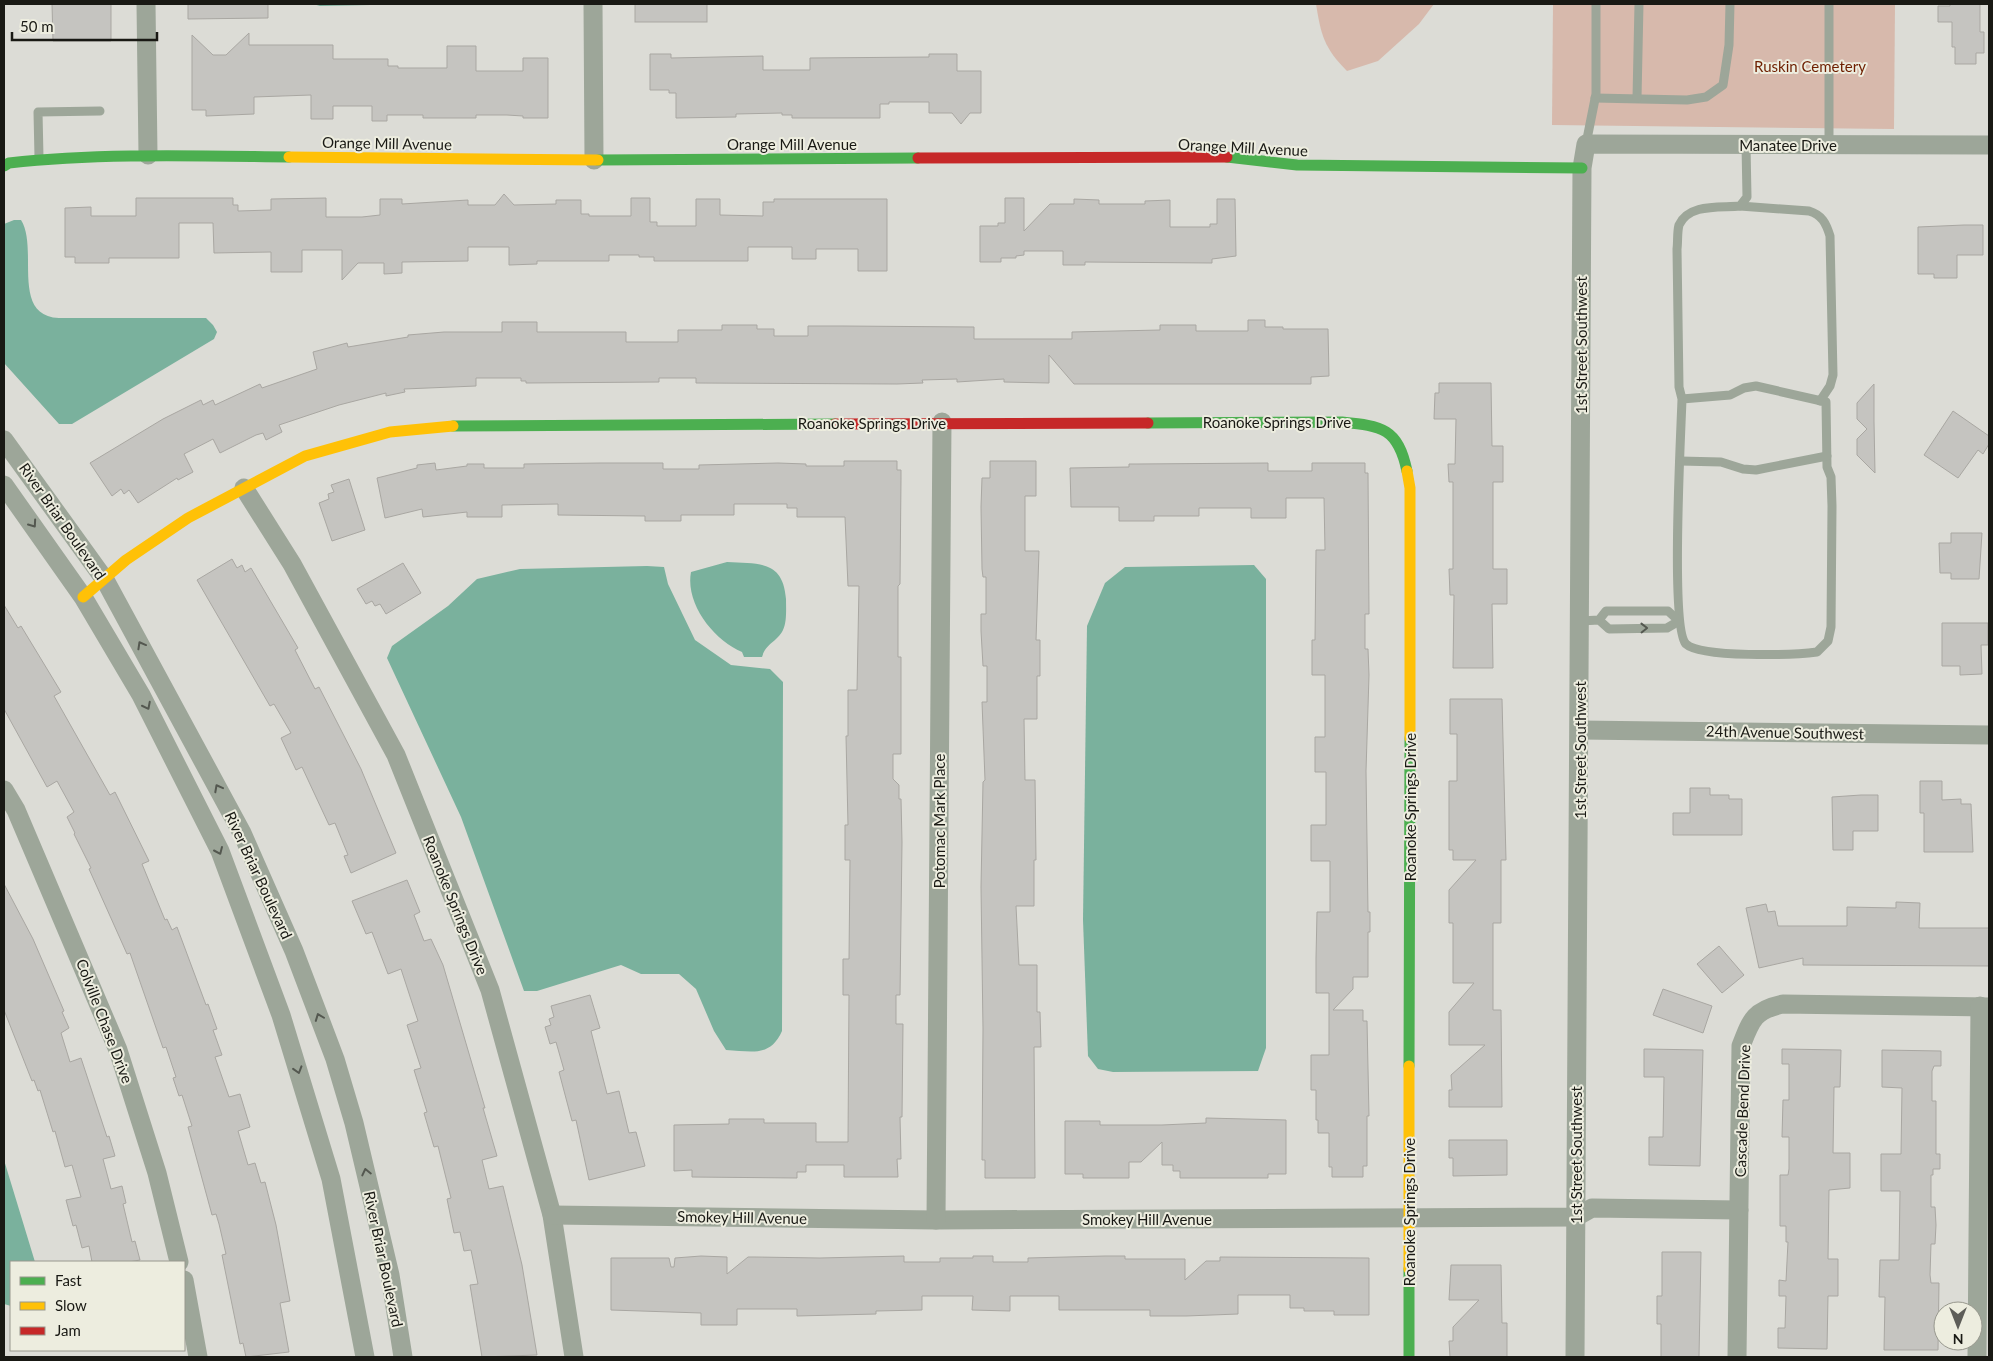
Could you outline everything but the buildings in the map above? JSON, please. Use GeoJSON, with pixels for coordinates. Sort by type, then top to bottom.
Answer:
{"type":"FeatureCollection","features":[{"type":"Feature","properties":{"kind":"street"},"geometry":{"type":"LineString","coordinates":[[146,4],[148,155]]}},
{"type":"Feature","properties":{"kind":"street"},"geometry":{"type":"LineString","coordinates":[[593,4],[594,160]]}},
{"type":"Feature","properties":{"kind":"street","name":"Manatee Drive"},"geometry":{"type":"LineString","coordinates":[[1586,144],[1989,145]]}},
{"type":"Feature","properties":{"kind":"street","name":"1st Street Southwest"},"geometry":{"type":"LineString","coordinates":[[1574,1357],[1580,730],[1589,621],[1582,168],[1586,144]]}},
{"type":"Feature","properties":{"kind":"street","name":"Orange Mill Avenue"},"geometry":{"type":"LineString","coordinates":[[4,166],[9,163],[39,160],[148,155],[594,160],[1226,158],[1297,165],[1582,168]]}},
{"type":"Feature","properties":{"kind":"street","name":"Potomac Mark Place"},"geometry":{"type":"LineString","coordinates":[[936,1220],[942,422]]}},
{"type":"Feature","properties":{"kind":"street","name":"Roanoke Springs Drive"},"geometry":{"type":"LineString","coordinates":[[83,597],[126,560],[188,518],[305,456],[390,432],[461,425],[1342,422],[1373,424],[1395,435],[1404,454],[1410,488],[1409,1357]]}},
{"type":"Feature","properties":{"kind":"street","name":"River Briar Boulevard"},"geometry":{"type":"LineString","coordinates":[[4,440],[105,580],[242,833],[294,951],[334,1059],[354,1124],[390,1275],[403,1357]]}},
{"type":"Feature","properties":{"kind":"street","name":"River Briar Boulevard"},"geometry":{"type":"LineString","coordinates":[[4,485],[83,597],[141,695],[220,851],[281,1014],[331,1179],[365,1357]]}},
{"type":"Feature","properties":{"kind":"street","name":"Roanoke Springs Drive"},"geometry":{"type":"LineString","coordinates":[[244,488],[292,564],[396,755],[490,990],[552,1215],[574,1357]]}},
{"type":"Feature","properties":{"kind":"street","name":"24th Avenue Southwest"},"geometry":{"type":"LineString","coordinates":[[1580,730],[1989,734]]}},
{"type":"Feature","properties":{"kind":"street","name":"Colville Chase Drive"},"geometry":{"type":"LineString","coordinates":[[4,790],[20,819],[118,1050],[157,1173],[179,1261]]}},
{"type":"Feature","properties":{"kind":"street","name":"Cascade Bend Drive"},"geometry":{"type":"LineString","coordinates":[[1738,1357],[1741,1046],[1751,1020],[1764,1008],[1783,1004],[1985,1007]]}},
{"type":"Feature","properties":{"kind":"street"},"geometry":{"type":"LineString","coordinates":[[1977,1357],[1985,1007]]}},
{"type":"Feature","properties":{"kind":"street","name":"Smokey Hill Avenue"},"geometry":{"type":"LineString","coordinates":[[552,1215],[936,1220],[1576,1217],[1592,1208],[1739,1210]]}},
{"type":"Feature","properties":{"kind":"street"},"geometry":{"type":"LineString","coordinates":[[185,1286],[198,1357]]}},
{"type":"Feature","properties":{"kind":"lane"},"geometry":{"type":"LineString","coordinates":[[1586,144],[1595,98],[1596,4]]}},
{"type":"Feature","properties":{"kind":"lane"},"geometry":{"type":"LineString","coordinates":[[1637,98],[1639,4]]}},
{"type":"Feature","properties":{"kind":"lane"},"geometry":{"type":"LineString","coordinates":[[1595,98],[1687,100],[1706,97],[1722,85],[1729,45],[1730,4]]}},
{"type":"Feature","properties":{"kind":"lane"},"geometry":{"type":"LineString","coordinates":[[1829,4],[1829,145]]}},
{"type":"Feature","properties":{"kind":"lane"},"geometry":{"type":"LineString","coordinates":[[39,160],[38,112],[100,111]]}},
{"type":"Feature","properties":{"kind":"lane"},"geometry":{"type":"LineString","coordinates":[[1740,206],[1747,197],[1746,145]]}},
{"type":"Feature","properties":{"kind":"lane"},"geometry":{"type":"LineString","coordinates":[[1682,400],[1730,395],[1744,388],[1756,386],[1820,401],[1826,402],[1827,467],[1831,477],[1832,506],[1831,627],[1828,641],[1817,652],[1802,654],[1718,653],[1692,648],[1684,643],[1679,621],[1678,530],[1682,400],[1680,387],[1677,259],[1679,226],[1686,214],[1697,209],[1740,206],[1809,211],[1818,214],[1826,224],[1830,236],[1833,375],[1830,386],[1820,401]]}},
{"type":"Feature","properties":{"kind":"lane"},"geometry":{"type":"LineString","coordinates":[[1680,461],[1721,462],[1743,469],[1756,470],[1827,456]]}},
{"type":"Feature","properties":{"kind":"lane"},"geometry":{"type":"LineString","coordinates":[[1589,621],[1606,611],[1668,611],[1679,621]]}},
{"type":"Feature","properties":{"kind":"lane"},"geometry":{"type":"LineString","coordinates":[[1589,621],[1609,629],[1667,628],[1679,621]]}},
{"type":"Feature","properties":{"kind":"green space"},"geometry":{"type":"Polygon","coordinates":[[[1316,4],[1434,4],[1419,24],[1378,61],[1347,71],[1328,48],[1322,33],[1316,4]]]}},
{"type":"Feature","properties":{"kind":"green space","name":"Ruskin Cemetery"},"geometry":{"type":"Polygon","coordinates":[[[1553,4],[1895,4],[1894,129],[1552,125],[1553,4]]]}},
{"type":"Feature","properties":{"kind":"shaded area"},"geometry":{"type":"Polygon","coordinates":[[[313,4],[420,4],[320,6],[313,4]]]}},
{"type":"Feature","properties":{"kind":"shaded area"},"geometry":{"type":"Polygon","coordinates":[[[14,220],[21,220],[26,232],[30,293],[35,306],[44,314],[59,318],[206,318],[217,332],[214,339],[72,424],[59,424],[4,363],[4,224],[14,220]]]}},
{"type":"Feature","properties":{"kind":"shaded area"},"geometry":{"type":"Polygon","coordinates":[[[727,562],[759,564],[767,567],[780,577],[784,586],[786,619],[784,627],[781,634],[766,649],[762,657],[744,657],[742,652],[721,639],[704,620],[692,596],[691,572],[727,562]]]}},
{"type":"Feature","properties":{"kind":"shaded area"},"geometry":{"type":"Polygon","coordinates":[[[1254,565],[1266,579],[1266,1048],[1258,1071],[1113,1072],[1098,1069],[1088,1056],[1083,920],[1087,626],[1105,583],[1125,567],[1254,565]]]}},
{"type":"Feature","properties":{"kind":"shaded area"},"geometry":{"type":"Polygon","coordinates":[[[664,567],[668,584],[695,640],[731,665],[770,669],[783,682],[782,1031],[772,1045],[759,1051],[726,1050],[714,1031],[696,989],[679,974],[641,974],[621,965],[537,991],[524,991],[461,817],[387,658],[392,646],[448,606],[477,579],[520,569],[664,567]]]}},
{"type":"Feature","properties":{"kind":"shaded area"},"geometry":{"type":"Polygon","coordinates":[[[4,1160],[35,1261],[10,1261],[10,1306],[4,1304],[4,1160]]]}},
{"type":"Feature","properties":{"kind":"traffic: fast"},"geometry":{"type":"LineString","coordinates":[[4,166],[9,163],[114,156],[289,157]]}},
{"type":"Feature","properties":{"kind":"traffic: fast"},"geometry":{"type":"LineString","coordinates":[[1227,157],[1297,165],[1582,168]]}},
{"type":"Feature","properties":{"kind":"traffic: fast"},"geometry":{"type":"LineString","coordinates":[[598,160],[918,158]]}},
{"type":"Feature","properties":{"kind":"traffic: fast"},"geometry":{"type":"LineString","coordinates":[[1148,423],[1342,422],[1368,425],[1386,432],[1393,438],[1399,446],[1407,471]]}},
{"type":"Feature","properties":{"kind":"traffic: fast"},"geometry":{"type":"LineString","coordinates":[[453,426],[835,424]]}},
{"type":"Feature","properties":{"kind":"traffic: fast"},"geometry":{"type":"LineString","coordinates":[[1409,1066],[1410,738]]}},
{"type":"Feature","properties":{"kind":"traffic: fast"},"geometry":{"type":"LineString","coordinates":[[1409,1269],[1409,1357]]}},
{"type":"Feature","properties":{"kind":"traffic: slow"},"geometry":{"type":"LineString","coordinates":[[289,157],[598,160]]}},
{"type":"Feature","properties":{"kind":"traffic: slow"},"geometry":{"type":"LineString","coordinates":[[83,597],[126,560],[188,518],[305,456],[390,432],[453,426]]}},
{"type":"Feature","properties":{"kind":"traffic: slow"},"geometry":{"type":"LineString","coordinates":[[1407,471],[1410,488],[1410,738]]}},
{"type":"Feature","properties":{"kind":"traffic: slow"},"geometry":{"type":"LineString","coordinates":[[1409,1066],[1409,1269]]}},
{"type":"Feature","properties":{"kind":"traffic: jam"},"geometry":{"type":"LineString","coordinates":[[918,158],[1227,157]]}},
{"type":"Feature","properties":{"kind":"traffic: jam"},"geometry":{"type":"LineString","coordinates":[[835,424],[1148,423]]}}]}
